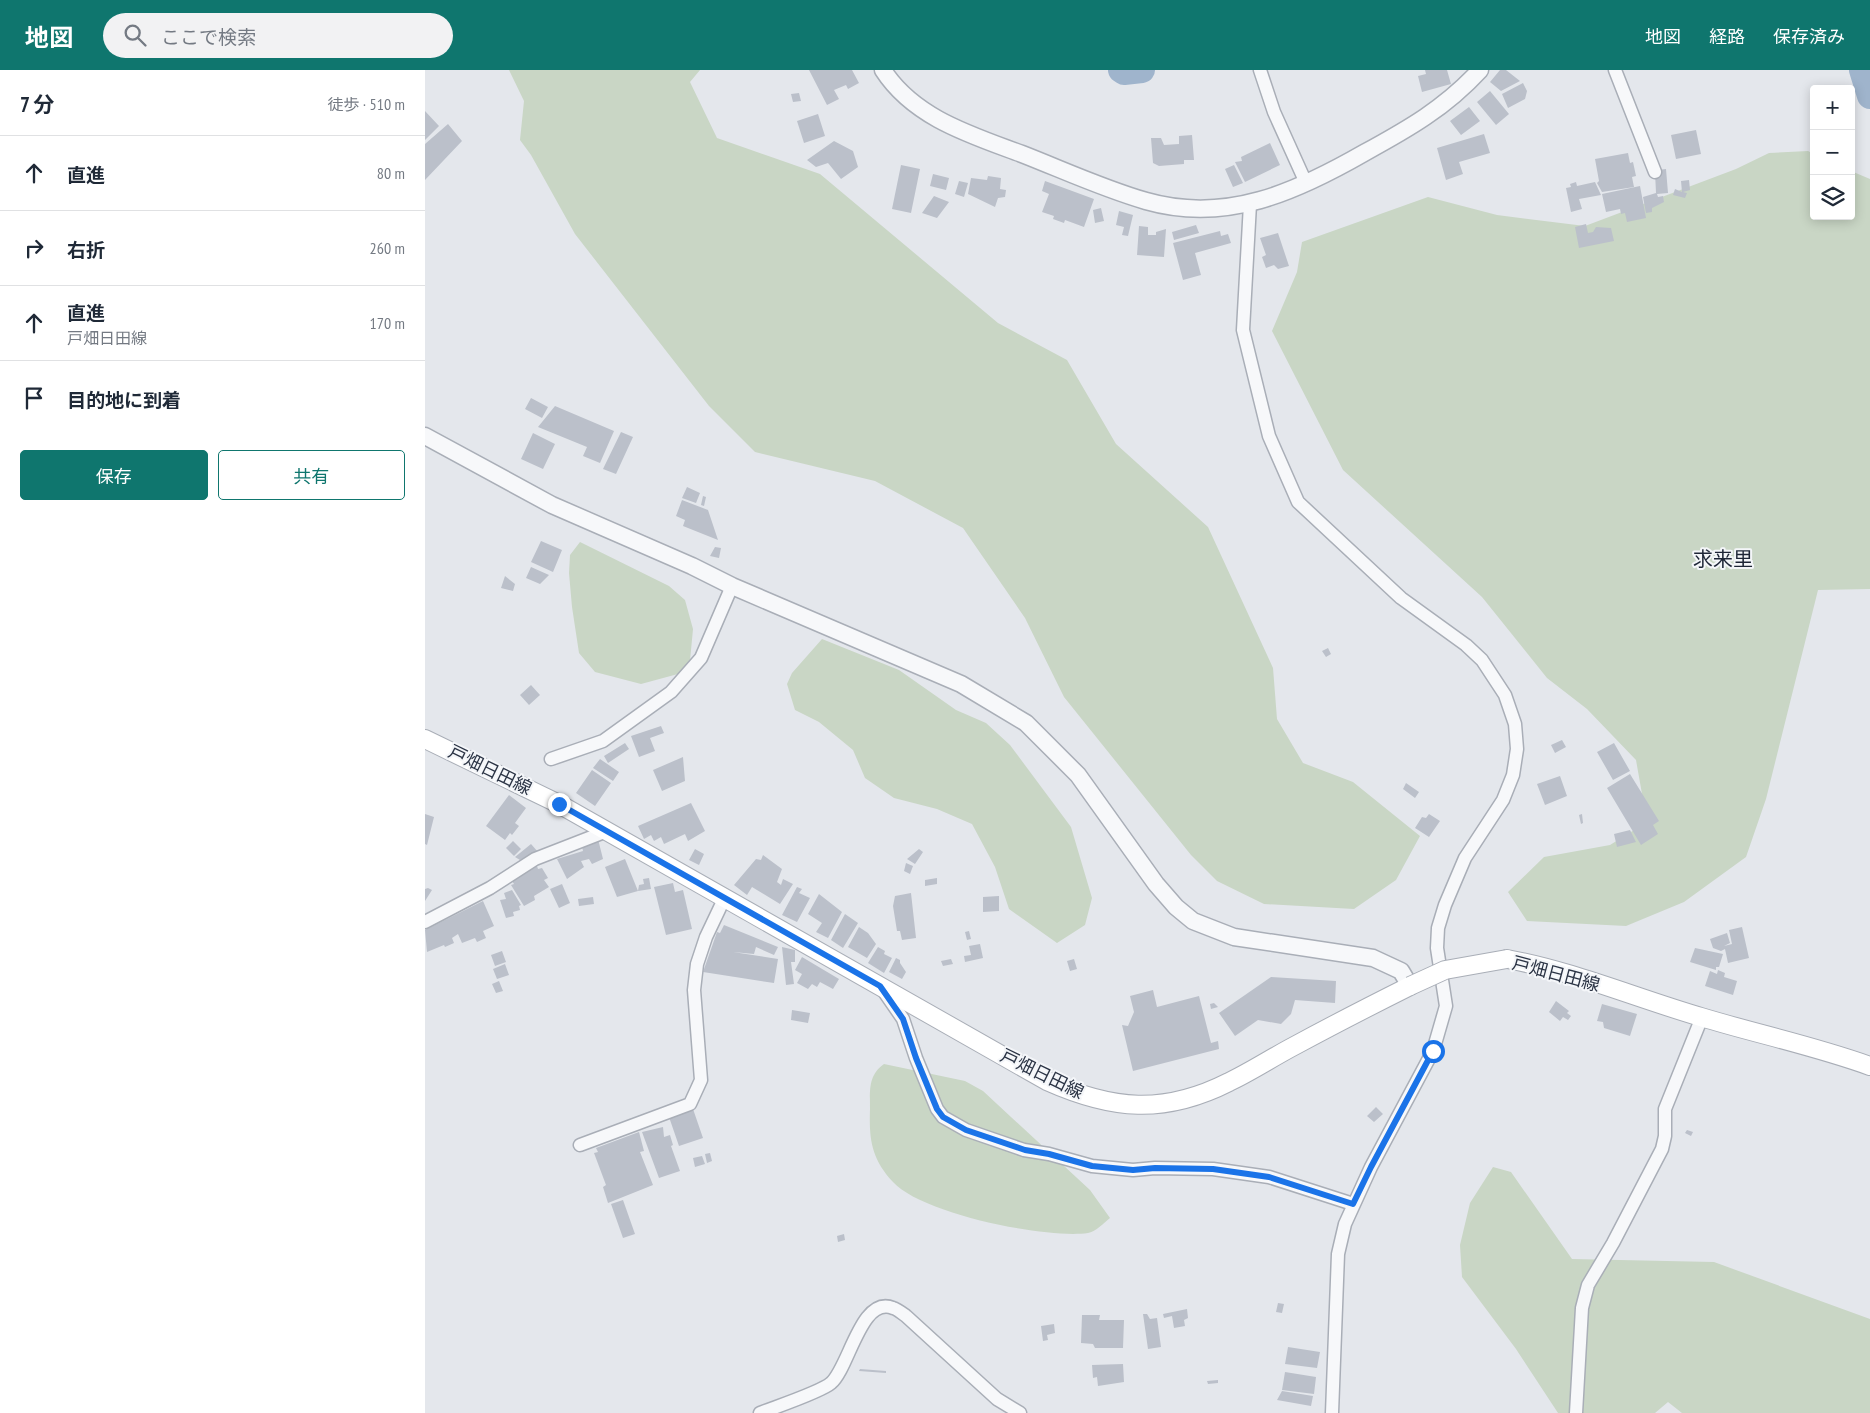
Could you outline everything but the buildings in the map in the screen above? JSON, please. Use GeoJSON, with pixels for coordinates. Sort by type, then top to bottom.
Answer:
{"type":"FeatureCollection","features":[{"type":"Feature","properties":{"kind":"main road","name":"戸畑日田線"},"geometry":{"type":"LineString","coordinates":[[425,739],[559,804],[1047,1081],[1080,1096],[1123,1105],[1158,1104],[1192,1096],[1228,1083],[1410,986],[1445,970],[1507,960],[1539,965],[1702,1017],[1796,1042],[1870,1066]]}},
{"type":"Feature","properties":{"kind":"street"},"geometry":{"type":"LineString","coordinates":[[883,70],[909,99],[950,127],[1147,201],[1210,208],[1250,204],[1330,172],[1418,123],[1443,106],[1480,70]]}},
{"type":"Feature","properties":{"kind":"street"},"geometry":{"type":"LineString","coordinates":[[1260,70],[1274,112],[1306,183]]}},
{"type":"Feature","properties":{"kind":"street"},"geometry":{"type":"LineString","coordinates":[[1615,70],[1655,172]]}},
{"type":"Feature","properties":{"kind":"street"},"geometry":{"type":"LineString","coordinates":[[1250,204],[1243,330],[1269,436],[1298,502],[1401,598],[1466,645],[1482,660],[1505,696],[1515,724],[1517,749],[1513,775],[1503,800],[1465,858],[1450,890],[1438,928],[1437,948],[1446,1006],[1433,1051],[1371,1167],[1345,1224],[1338,1254],[1332,1413]]}},
{"type":"Feature","properties":{"kind":"street"},"geometry":{"type":"LineString","coordinates":[[425,436],[552,505],[732,586],[961,684],[1026,723],[1079,775],[1156,884],[1176,907],[1193,921],[1234,937],[1373,958],[1401,971],[1410,986]]}},
{"type":"Feature","properties":{"kind":"street"},"geometry":{"type":"LineString","coordinates":[[551,759],[603,740],[671,692],[701,658],[732,586]]}},
{"type":"Feature","properties":{"kind":"street"},"geometry":{"type":"LineString","coordinates":[[425,922],[490,888],[535,858],[607,831]]}},
{"type":"Feature","properties":{"kind":"street"},"geometry":{"type":"LineString","coordinates":[[580,1145],[691,1104],[701,1080],[694,990],[697,964],[706,937],[725,897]]}},
{"type":"Feature","properties":{"kind":"street"},"geometry":{"type":"LineString","coordinates":[[880,986],[903,1019],[916,1058],[937,1109],[943,1117],[966,1130],[1025,1150],[1049,1154],[1092,1166],[1133,1170],[1155,1168],[1213,1169],[1269,1177],[1353,1204]]}},
{"type":"Feature","properties":{"kind":"street"},"geometry":{"type":"LineString","coordinates":[[1576,1413],[1582,1308],[1588,1285],[1613,1243],[1662,1149],[1665,1136],[1665,1109],[1702,1017]]}},
{"type":"Feature","properties":{"kind":"street"},"geometry":{"type":"LineString","coordinates":[[760,1413],[830,1384],[843,1371],[857,1333],[868,1315],[882,1307],[892,1307],[906,1316],[997,1399],[1020,1413]]}},
{"type":"Feature","properties":{"kind":"green space"},"geometry":{"type":"Polygon","coordinates":[[[509,70],[700,70],[690,82],[717,138],[820,174],[998,323],[1067,360],[1116,444],[1208,527],[1273,668],[1277,719],[1303,763],[1353,782],[1420,836],[1396,880],[1354,909],[1264,904],[1217,881],[1191,855],[1064,697],[1025,618],[963,528],[875,481],[755,452],[709,406],[575,234],[531,155],[520,140],[524,101],[509,70]]]}},
{"type":"Feature","properties":{"kind":"green space"},"geometry":{"type":"Polygon","coordinates":[[[1810,152],[1810,220],[1855,220],[1855,173],[1870,179],[1870,589],[1818,590],[1766,799],[1746,857],[1684,902],[1626,926],[1527,921],[1508,892],[1544,857],[1610,845],[1647,822],[1636,760],[1587,709],[1547,678],[1482,597],[1343,470],[1272,331],[1297,272],[1302,242],[1428,197],[1497,215],[1585,226],[1736,169],[1769,153],[1810,152]]]}},
{"type":"Feature","properties":{"kind":"green space"},"geometry":{"type":"Polygon","coordinates":[[[580,542],[669,586],[685,600],[693,629],[689,671],[641,684],[595,672],[579,653],[572,607],[569,573],[570,555],[580,542]]]}},
{"type":"Feature","properties":{"kind":"green space"},"geometry":{"type":"Polygon","coordinates":[[[822,639],[899,670],[956,710],[986,723],[1010,745],[1071,827],[1092,898],[1085,925],[1057,943],[1009,909],[995,867],[972,824],[937,809],[894,798],[865,778],[853,750],[819,722],[795,710],[787,684],[792,673],[822,639]]]}},
{"type":"Feature","properties":{"kind":"green space"},"geometry":{"type":"Polygon","coordinates":[[[884,1064],[965,1081],[983,1091],[1090,1190],[1110,1218],[1088,1233],[1044,1232],[1015,1228],[956,1214],[908,1194],[893,1182],[880,1165],[871,1139],[871,1084],[875,1073],[884,1064]]]}},
{"type":"Feature","properties":{"kind":"green space"},"geometry":{"type":"Polygon","coordinates":[[[1493,1167],[1511,1172],[1572,1259],[1714,1262],[1870,1319],[1870,1413],[1682,1413],[1668,1402],[1655,1413],[1558,1413],[1516,1349],[1462,1277],[1460,1245],[1470,1203],[1493,1167]]]}},
{"type":"Feature","properties":{"kind":"waterway"},"geometry":{"type":"LineString","coordinates":[[1121,70],[1124,72],[1142,70]]}},
{"type":"Feature","properties":{"kind":"waterway"},"geometry":{"type":"LineString","coordinates":[[1862,70],[1870,96]]}},
{"type":"Feature","properties":{"kind":"district","name":"求来里"},"geometry":{"type":"Point","coordinates":[1723,559]}},
{"type":"Feature","properties":{"kind":"route"},"geometry":{"type":"LineString","coordinates":[[559,804],[880,986],[903,1019],[916,1058],[937,1109],[943,1117],[966,1130],[1025,1150],[1049,1154],[1092,1166],[1133,1170],[1155,1168],[1213,1169],[1269,1177],[1353,1204],[1433,1051]]}}]}
